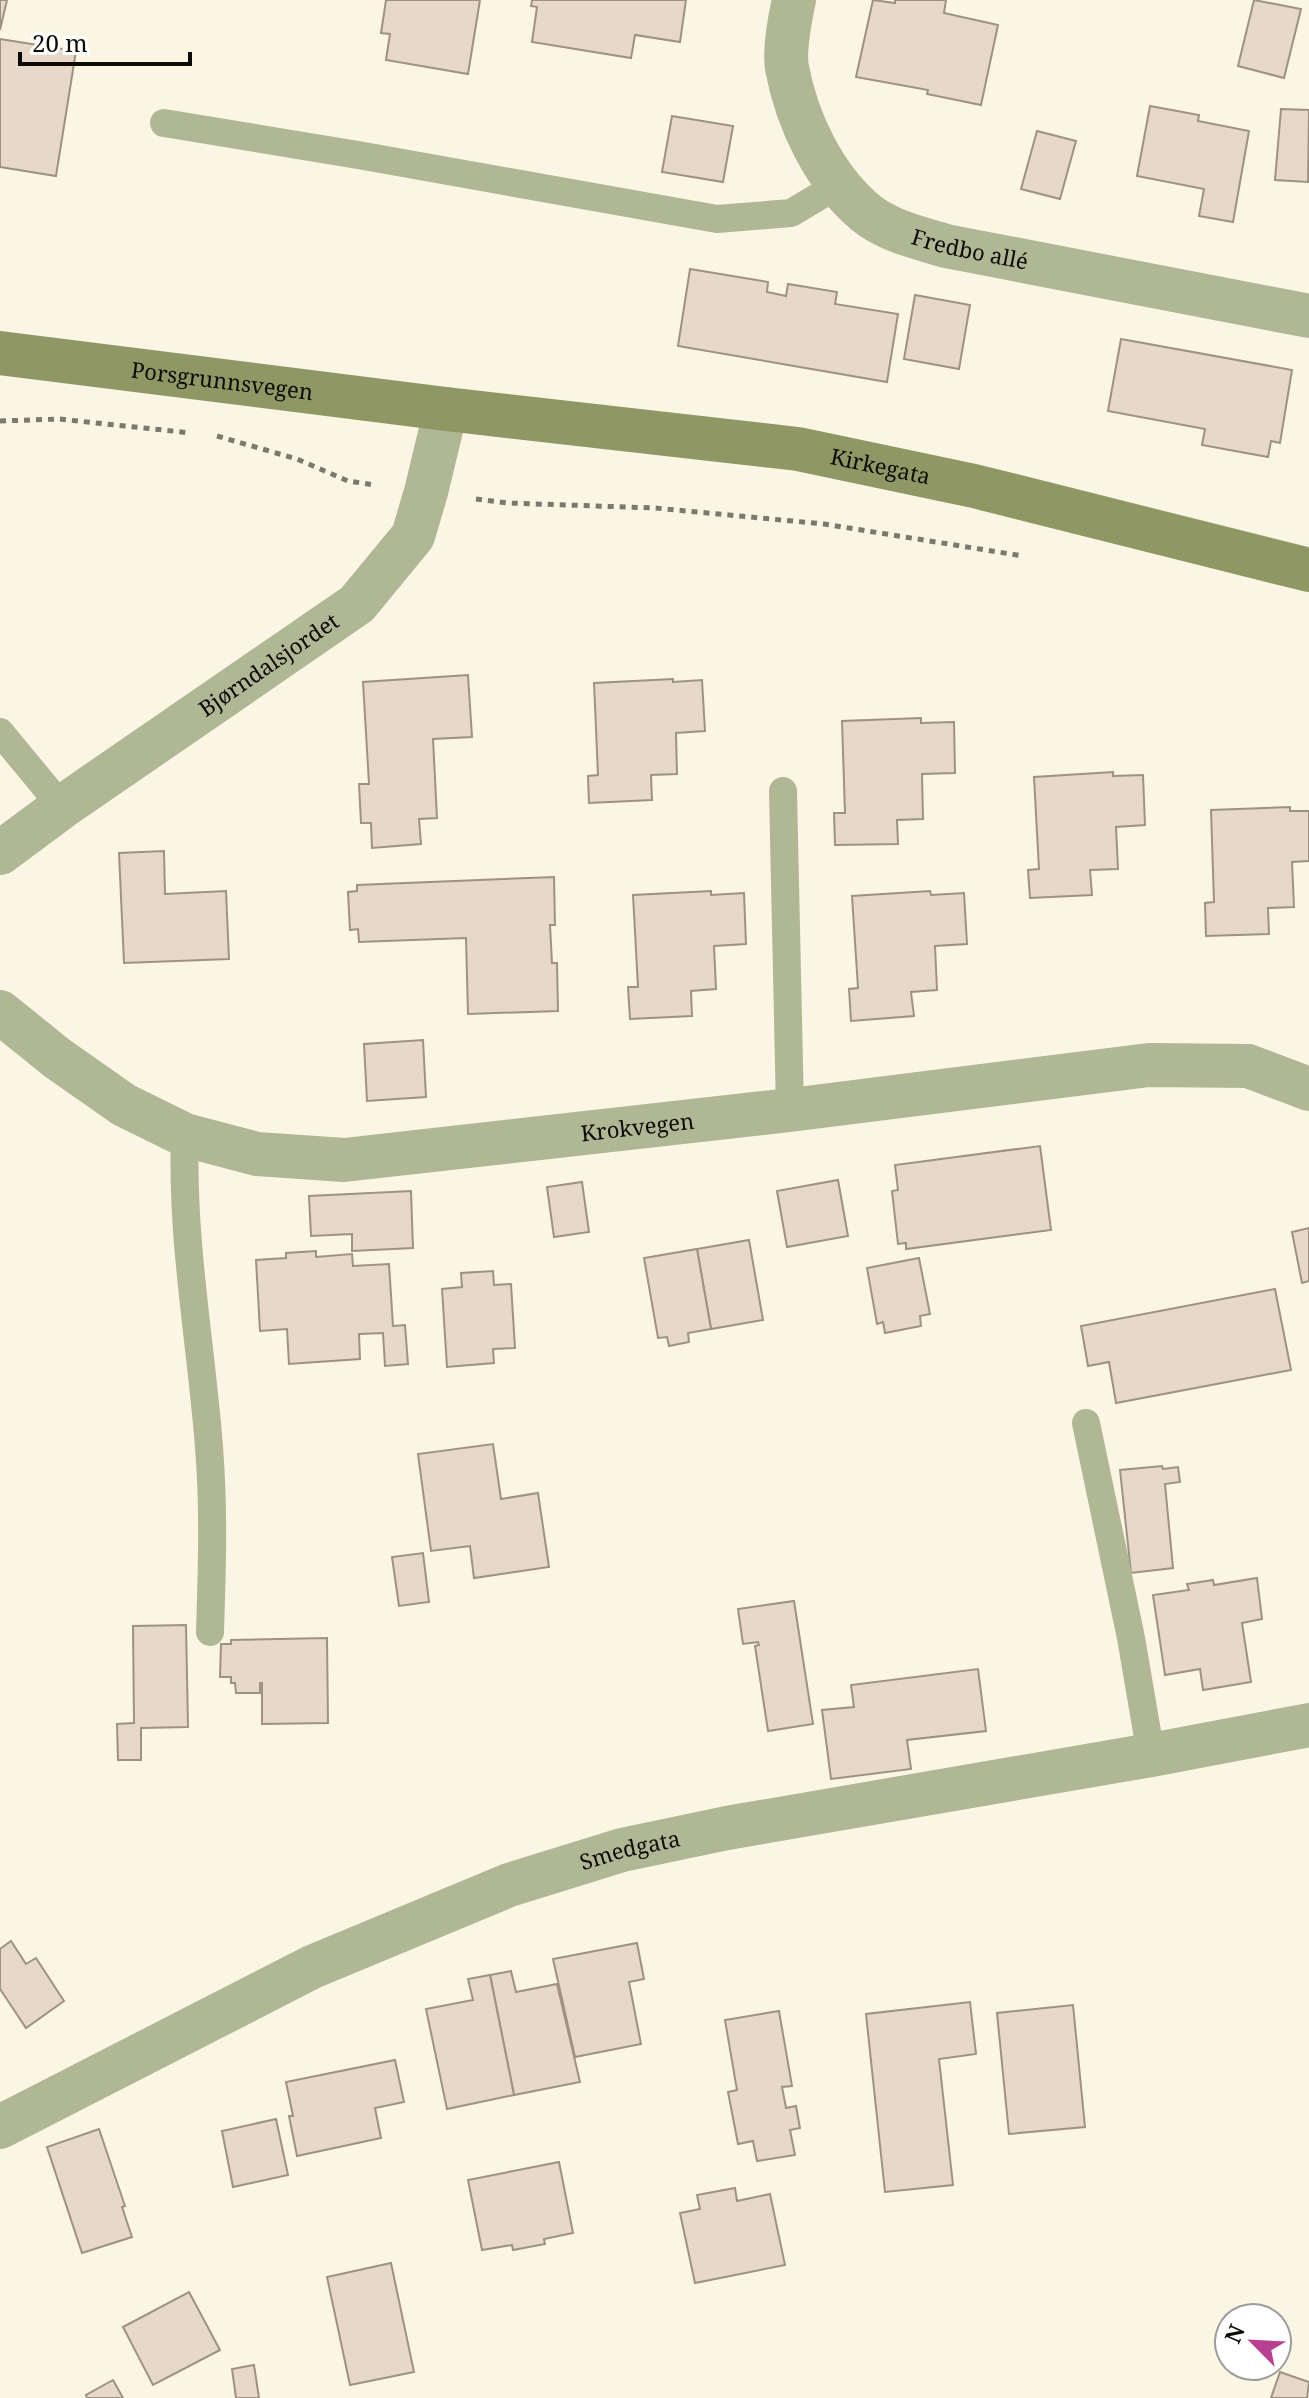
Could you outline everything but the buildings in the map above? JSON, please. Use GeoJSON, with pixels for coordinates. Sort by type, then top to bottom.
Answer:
{"type":"FeatureCollection","features":[{"type":"Feature","properties":{"kind":"street","name":"Fredbo allé"},"geometry":{"type":"LineString","coordinates":[[794,0],[787,65],[798,104],[816,151],[838,185],[868,215],[906,234],[946,246],[1309,316]]}},
{"type":"Feature","properties":{"kind":"street","name":"Porsgrunnsvegen"},"geometry":{"type":"LineString","coordinates":[[0,353],[446,409]]}},
{"type":"Feature","properties":{"kind":"street","name":"Bjørndalsjordet"},"geometry":{"type":"LineString","coordinates":[[0,853],[357,604],[413,536],[446,409]]}},
{"type":"Feature","properties":{"kind":"street","name":"Kirkegata"},"geometry":{"type":"LineString","coordinates":[[446,409],[798,449],[974,486],[1309,570]]}},
{"type":"Feature","properties":{"kind":"street","name":"Krokvegen"},"geometry":{"type":"LineString","coordinates":[[0,1012],[57,1058],[124,1105],[185,1135],[257,1154],[344,1160],[790,1110],[1149,1065],[1248,1066],[1309,1089]]}},
{"type":"Feature","properties":{"kind":"street","name":"Smedgata"},"geometry":{"type":"LineString","coordinates":[[0,2127],[312,1967],[509,1885],[622,1850],[712,1831],[1309,1725]]}},
{"type":"Feature","properties":{"kind":"lane"},"geometry":{"type":"LineString","coordinates":[[164,123],[717,219],[791,213],[838,185]]}},
{"type":"Feature","properties":{"kind":"lane"},"geometry":{"type":"LineString","coordinates":[[0,732],[62,807]]}},
{"type":"Feature","properties":{"kind":"lane"},"geometry":{"type":"LineString","coordinates":[[783,791],[790,1110]]}},
{"type":"Feature","properties":{"kind":"lane"},"geometry":{"type":"LineString","coordinates":[[185,1135],[183,1188],[209,1448],[213,1537],[210,1632]]}},
{"type":"Feature","properties":{"kind":"lane"},"geometry":{"type":"LineString","coordinates":[[1086,1423],[1131,1638],[1151,1755]]}},
{"type":"Feature","properties":{"kind":"path"},"geometry":{"type":"LineString","coordinates":[[0,421],[59,419],[220,436],[297,459],[348,481],[508,503],[655,508],[824,524],[1031,557]]}}]}
